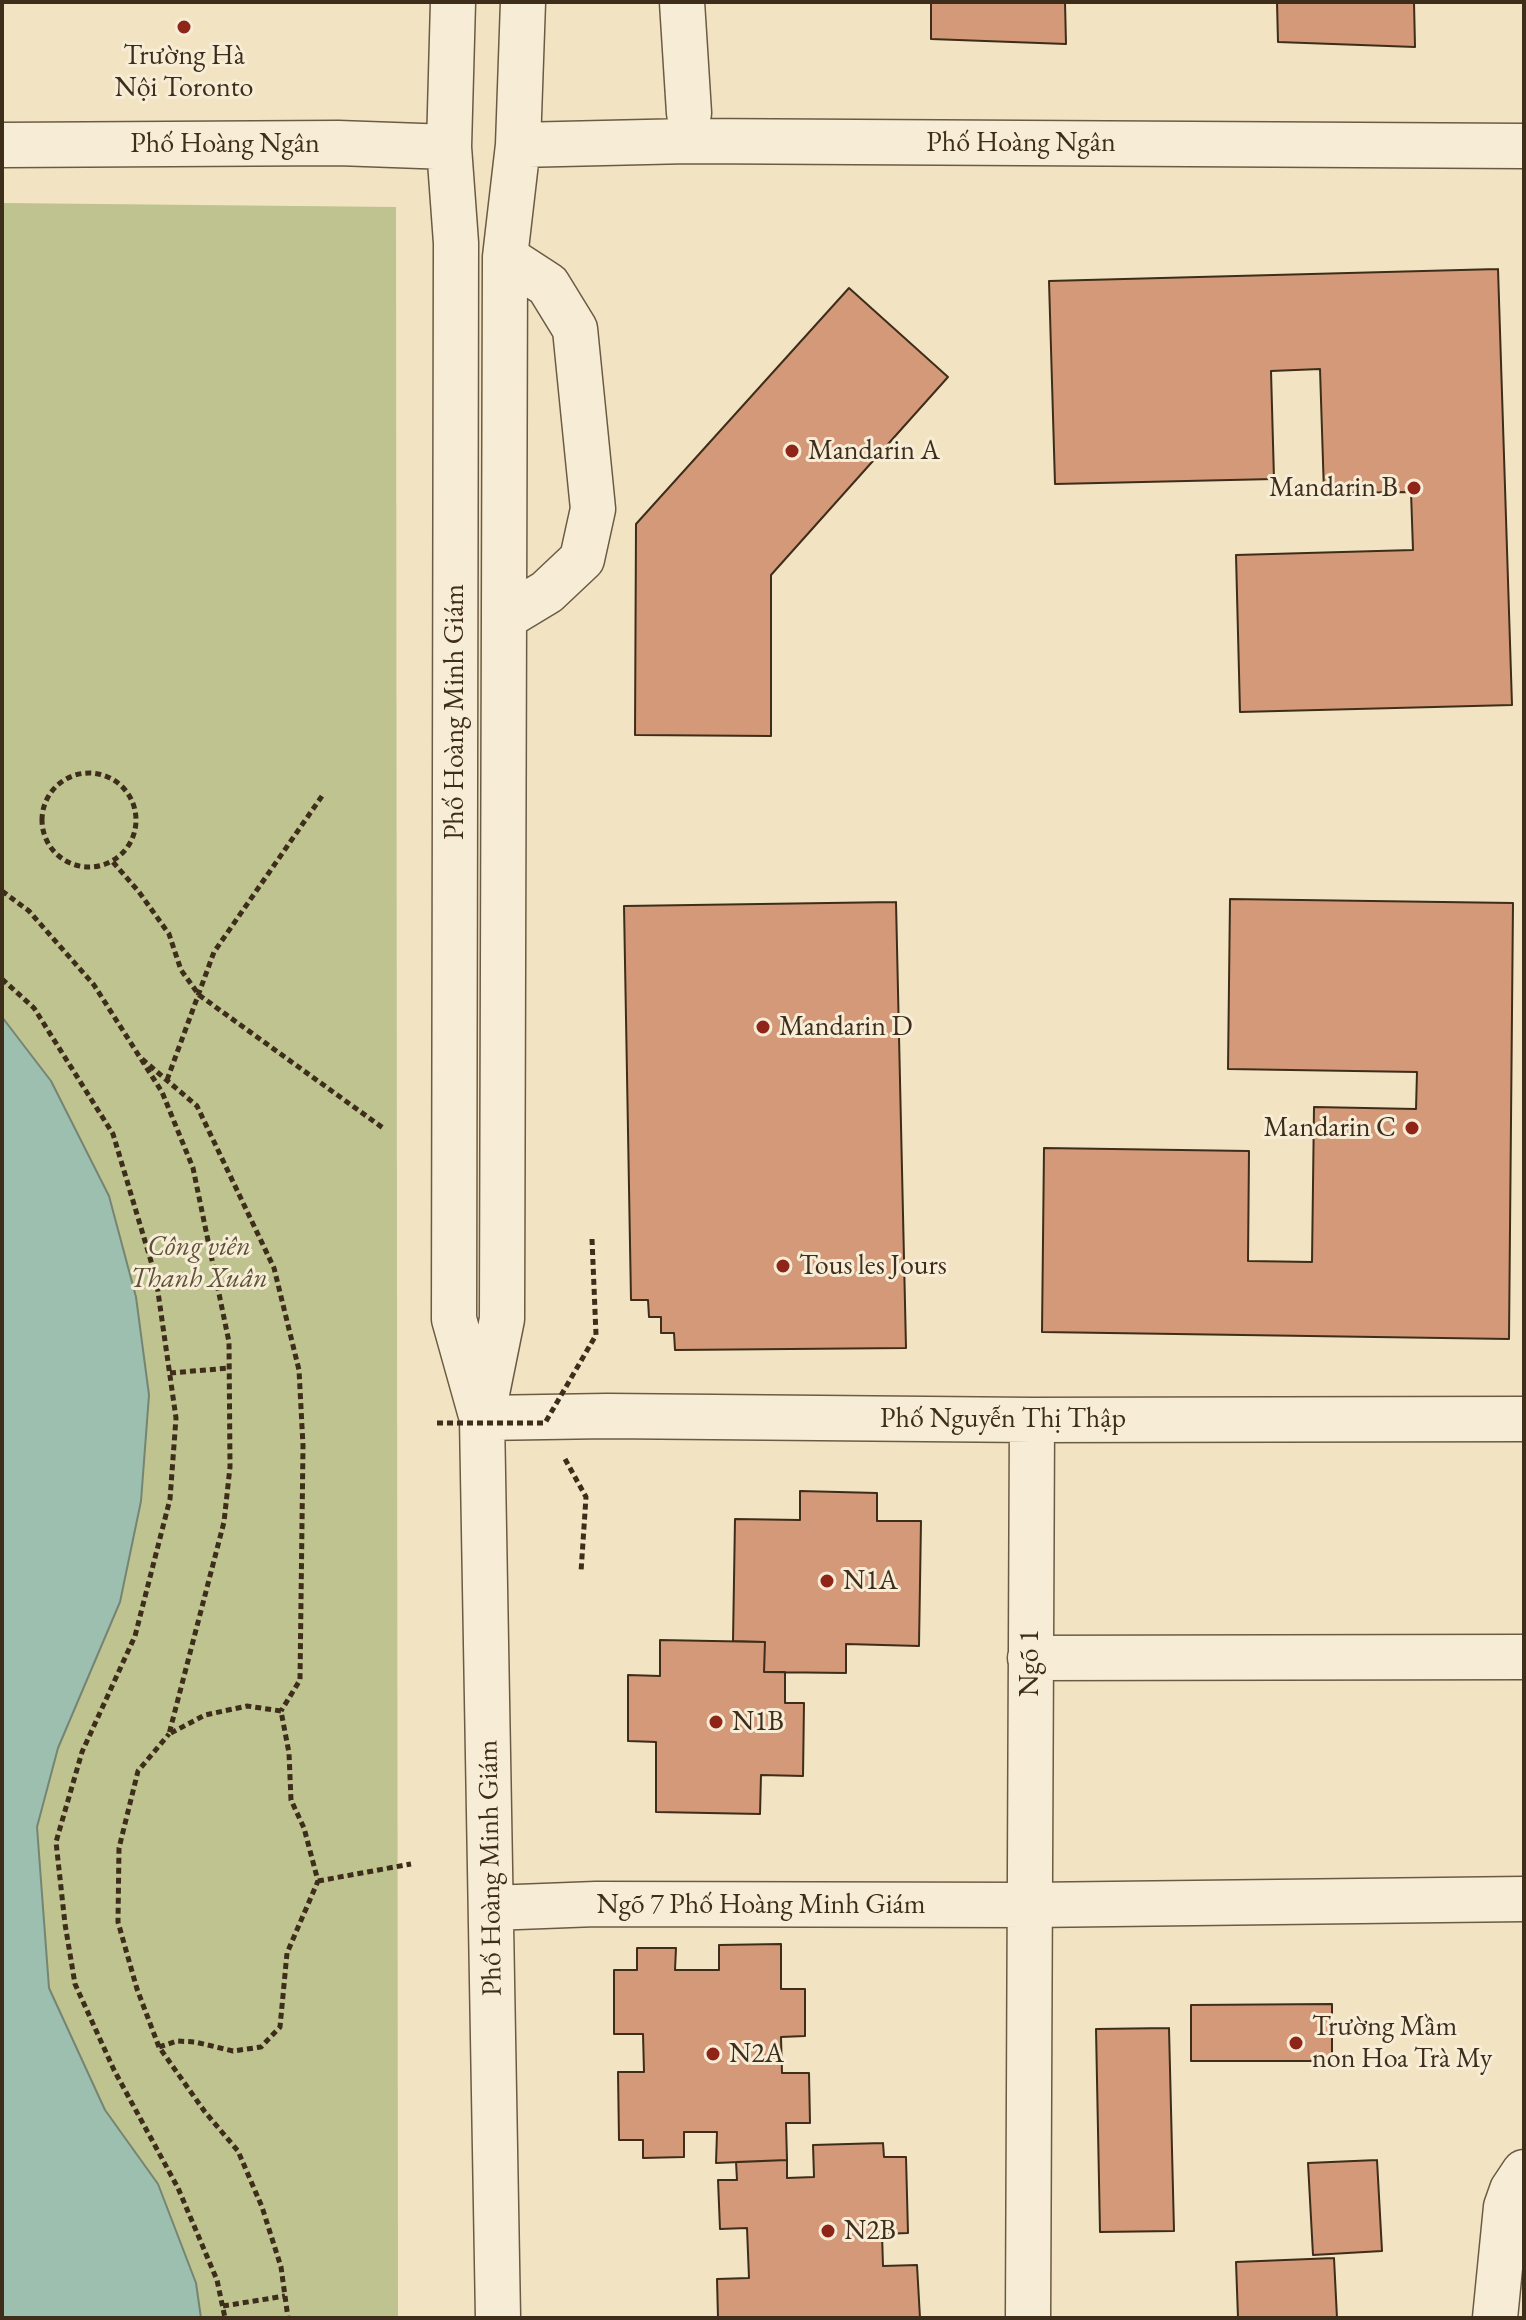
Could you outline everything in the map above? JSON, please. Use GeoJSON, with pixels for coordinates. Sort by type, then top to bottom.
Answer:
{"type":"FeatureCollection","features":[{"type":"Feature","properties":{"kind":"street","name":"Phố Hoàng Minh Giám"},"geometry":{"type":"LineString","coordinates":[[453,2],[449,147],[456,243],[454,1319],[482,1418]]}},
{"type":"Feature","properties":{"kind":"street","name":"Phố Hoàng Minh Giám"},"geometry":{"type":"LineString","coordinates":[[498,2318],[482,1418],[502,1319],[505,257],[518,145],[523,2]]}},
{"type":"Feature","properties":{"kind":"street"},"geometry":{"type":"LineString","coordinates":[[682,2],[689,113]]}},
{"type":"Feature","properties":{"kind":"street","name":"Phố Hoàng Ngân"},"geometry":{"type":"LineString","coordinates":[[518,145],[704,141],[1524,146]]}},
{"type":"Feature","properties":{"kind":"street","name":"Phố Hoàng Ngân"},"geometry":{"type":"LineString","coordinates":[[2,145],[338,143],[449,147]]}},
{"type":"Feature","properties":{"kind":"street"},"geometry":{"type":"LineString","coordinates":[[504,618],[547,592],[582,559],[593,509],[575,329],[548,285],[505,257]]}},
{"type":"Feature","properties":{"kind":"street","name":"Phố Nguyễn Thị Thập"},"geometry":{"type":"LineString","coordinates":[[482,1418],[1524,1419]]}},
{"type":"Feature","properties":{"kind":"street","name":"Ngõ 1"},"geometry":{"type":"LineString","coordinates":[[1028,2318],[1032,1420]]}},
{"type":"Feature","properties":{"kind":"street"},"geometry":{"type":"LineString","coordinates":[[1030,1658],[1524,1657]]}},
{"type":"Feature","properties":{"kind":"street","name":"Ngõ 7 Phố Hoàng Minh Giám"},"geometry":{"type":"LineString","coordinates":[[491,1908],[596,1904],[1030,1905],[1524,1899]]}},
{"type":"Feature","properties":{"kind":"street"},"geometry":{"type":"LineString","coordinates":[[1495,2318],[1506,2207],[1512,2190],[1524,2172]]}},
{"type":"Feature","properties":{"kind":"path"},"geometry":{"type":"LineString","coordinates":[[86,772],[101,774],[126,791],[133,804],[136,818],[134,833],[128,847],[113,862],[90,867],[73,865],[59,857],[48,844],[42,830],[46,798],[56,785],[70,776],[86,772]]}},
{"type":"Feature","properties":{"kind":"path"},"geometry":{"type":"LineString","coordinates":[[167,1080],[214,952],[322,796]]}},
{"type":"Feature","properties":{"kind":"path"},"geometry":{"type":"LineString","coordinates":[[113,862],[169,934],[181,970],[199,995],[383,1128]]}},
{"type":"Feature","properties":{"kind":"path"},"geometry":{"type":"LineString","coordinates":[[2,891],[29,911],[94,985],[162,1092],[193,1168],[229,1342],[230,1467],[224,1522],[169,1734]]}},
{"type":"Feature","properties":{"kind":"path"},"geometry":{"type":"LineString","coordinates":[[2,979],[34,1008],[113,1134],[156,1278],[176,1418],[170,1499],[135,1636],[82,1752],[56,1842],[75,1984],[114,2070],[178,2188],[217,2280],[225,2318]]}},
{"type":"Feature","properties":{"kind":"path"},"geometry":{"type":"LineString","coordinates":[[138,1055],[197,1106],[274,1268],[299,1370],[303,1446],[300,1680],[281,1711],[289,1753],[291,1800],[304,1828],[318,1881],[287,1953],[280,2027],[261,2047],[233,2051],[177,2041],[159,2047]]}},
{"type":"Feature","properties":{"kind":"path"},"geometry":{"type":"LineString","coordinates":[[437,1423],[545,1423],[596,1335],[592,1239]]}},
{"type":"Feature","properties":{"kind":"path"},"geometry":{"type":"LineString","coordinates":[[170,1373],[230,1368]]}},
{"type":"Feature","properties":{"kind":"path"},"geometry":{"type":"LineString","coordinates":[[581,1572],[586,1497]]}},
{"type":"Feature","properties":{"kind":"path"},"geometry":{"type":"LineString","coordinates":[[281,1711],[247,1706],[205,1715],[169,1734],[138,1771],[119,1848],[118,1922],[137,1989],[159,2047],[205,2112],[238,2151],[262,2207],[281,2267],[288,2318]]}},
{"type":"Feature","properties":{"kind":"path"},"geometry":{"type":"LineString","coordinates":[[318,1881],[411,1864]]}},
{"type":"Feature","properties":{"kind":"path"},"geometry":{"type":"LineString","coordinates":[[222,2306],[285,2296]]}},
{"type":"Feature","properties":{"kind":"green space","name":"Công viên Thanh Xuân"},"geometry":{"type":"Polygon","coordinates":[[[2,203],[396,207],[398,2318],[2,2318],[2,203]]]}},
{"type":"Feature","properties":{"kind":"shaded area"},"geometry":{"type":"Polygon","coordinates":[[[2,1017],[51,1081],[109,1196],[136,1297],[149,1395],[141,1501],[120,1602],[58,1748],[37,1827],[49,1988],[105,2110],[158,2184],[196,2283],[201,2318],[2,2318],[2,1017]]]}},
{"type":"Feature","properties":{"kind":"building"},"geometry":{"type":"Polygon","coordinates":[[[931,2],[1065,2],[1066,44],[931,39],[931,2]]]}},
{"type":"Feature","properties":{"kind":"building"},"geometry":{"type":"Polygon","coordinates":[[[1277,2],[1414,2],[1415,47],[1278,42],[1277,2]]]}},
{"type":"Feature","properties":{"kind":"building","name":"Mandarin B"},"geometry":{"type":"Polygon","coordinates":[[[1498,269],[1512,705],[1240,712],[1236,555],[1413,550],[1411,492],[1324,493],[1320,369],[1271,371],[1274,479],[1055,484],[1049,281],[1498,269]]]}},
{"type":"Feature","properties":{"kind":"building","name":"Mandarin A"},"geometry":{"type":"Polygon","coordinates":[[[849,288],[948,377],[771,575],[771,736],[635,735],[636,524],[849,288]]]}},
{"type":"Feature","properties":{"kind":"building","name":"Mandarin C"},"geometry":{"type":"Polygon","coordinates":[[[1230,899],[1513,903],[1509,1339],[1042,1332],[1044,1148],[1249,1151],[1248,1261],[1312,1262],[1314,1107],[1416,1109],[1417,1072],[1228,1069],[1230,899]]]}},
{"type":"Feature","properties":{"kind":"building","name":"Mandarin D"},"geometry":{"type":"Polygon","coordinates":[[[896,902],[906,1348],[675,1350],[674,1333],[661,1333],[661,1317],[649,1317],[648,1300],[631,1300],[624,906],[896,902]]]}},
{"type":"Feature","properties":{"kind":"building","name":"N1A"},"geometry":{"type":"Polygon","coordinates":[[[800,1491],[877,1493],[877,1521],[921,1521],[919,1646],[846,1644],[846,1673],[764,1672],[765,1642],[733,1641],[735,1519],[800,1520],[800,1491]]]}},
{"type":"Feature","properties":{"kind":"building","name":"N1B"},"geometry":{"type":"Polygon","coordinates":[[[660,1640],[765,1642],[764,1672],[785,1672],[785,1703],[804,1703],[803,1776],[761,1775],[760,1814],[656,1812],[656,1742],[628,1741],[628,1675],[660,1676],[660,1640]]]}},
{"type":"Feature","properties":{"kind":"building","name":"N2A"},"geometry":{"type":"Polygon","coordinates":[[[781,1944],[781,1989],[805,1989],[805,2036],[781,2037],[782,2073],[809,2073],[810,2123],[786,2123],[787,2160],[716,2163],[717,2132],[684,2132],[684,2157],[643,2158],[643,2140],[619,2140],[618,2072],[644,2072],[643,2034],[614,2034],[614,1970],[637,1970],[637,1948],[676,1948],[675,1970],[719,1970],[719,1945],[781,1944]]]}},
{"type":"Feature","properties":{"kind":"building"},"geometry":{"type":"Polygon","coordinates":[[[1332,2004],[1332,2061],[1191,2061],[1191,2005],[1332,2004]]]}},
{"type":"Feature","properties":{"kind":"building"},"geometry":{"type":"Polygon","coordinates":[[[1169,2028],[1174,2231],[1100,2232],[1096,2029],[1169,2028]]]}},
{"type":"Feature","properties":{"kind":"building","name":"N2B"},"geometry":{"type":"Polygon","coordinates":[[[883,2143],[884,2157],[906,2157],[908,2233],[882,2234],[883,2266],[917,2265],[920,2318],[718,2318],[717,2279],[749,2278],[747,2228],[720,2229],[718,2180],[737,2180],[736,2162],[787,2160],[787,2178],[814,2177],[813,2145],[883,2143]]]}},
{"type":"Feature","properties":{"kind":"building"},"geometry":{"type":"Polygon","coordinates":[[[1377,2160],[1382,2251],[1313,2255],[1308,2163],[1377,2160]]]}},
{"type":"Feature","properties":{"kind":"building"},"geometry":{"type":"Polygon","coordinates":[[[1334,2258],[1337,2318],[1238,2318],[1236,2262],[1334,2258]]]}},
{"type":"Feature","properties":{"kind":"place","name":"Trường Hà Nội Toronto"},"geometry":{"type":"Point","coordinates":[184,27]}},
{"type":"Feature","properties":{"kind":"place","name":"Mandarin A"},"geometry":{"type":"Point","coordinates":[792,451]}},
{"type":"Feature","properties":{"kind":"place","name":"Mandarin B"},"geometry":{"type":"Point","coordinates":[1414,488]}},
{"type":"Feature","properties":{"kind":"place","name":"Mandarin D"},"geometry":{"type":"Point","coordinates":[763,1027]}},
{"type":"Feature","properties":{"kind":"place","name":"Mandarin C"},"geometry":{"type":"Point","coordinates":[1412,1128]}},
{"type":"Feature","properties":{"kind":"place","name":"Tous les Jours"},"geometry":{"type":"Point","coordinates":[783,1266]}},
{"type":"Feature","properties":{"kind":"place","name":"N1A"},"geometry":{"type":"Point","coordinates":[827,1581]}},
{"type":"Feature","properties":{"kind":"place","name":"N1B"},"geometry":{"type":"Point","coordinates":[716,1722]}},
{"type":"Feature","properties":{"kind":"place","name":"Trường Mầm non Hoa Trà My"},"geometry":{"type":"Point","coordinates":[1296,2043]}},
{"type":"Feature","properties":{"kind":"place","name":"N2A"},"geometry":{"type":"Point","coordinates":[713,2054]}},
{"type":"Feature","properties":{"kind":"place","name":"N2B"},"geometry":{"type":"Point","coordinates":[828,2231]}}]}
